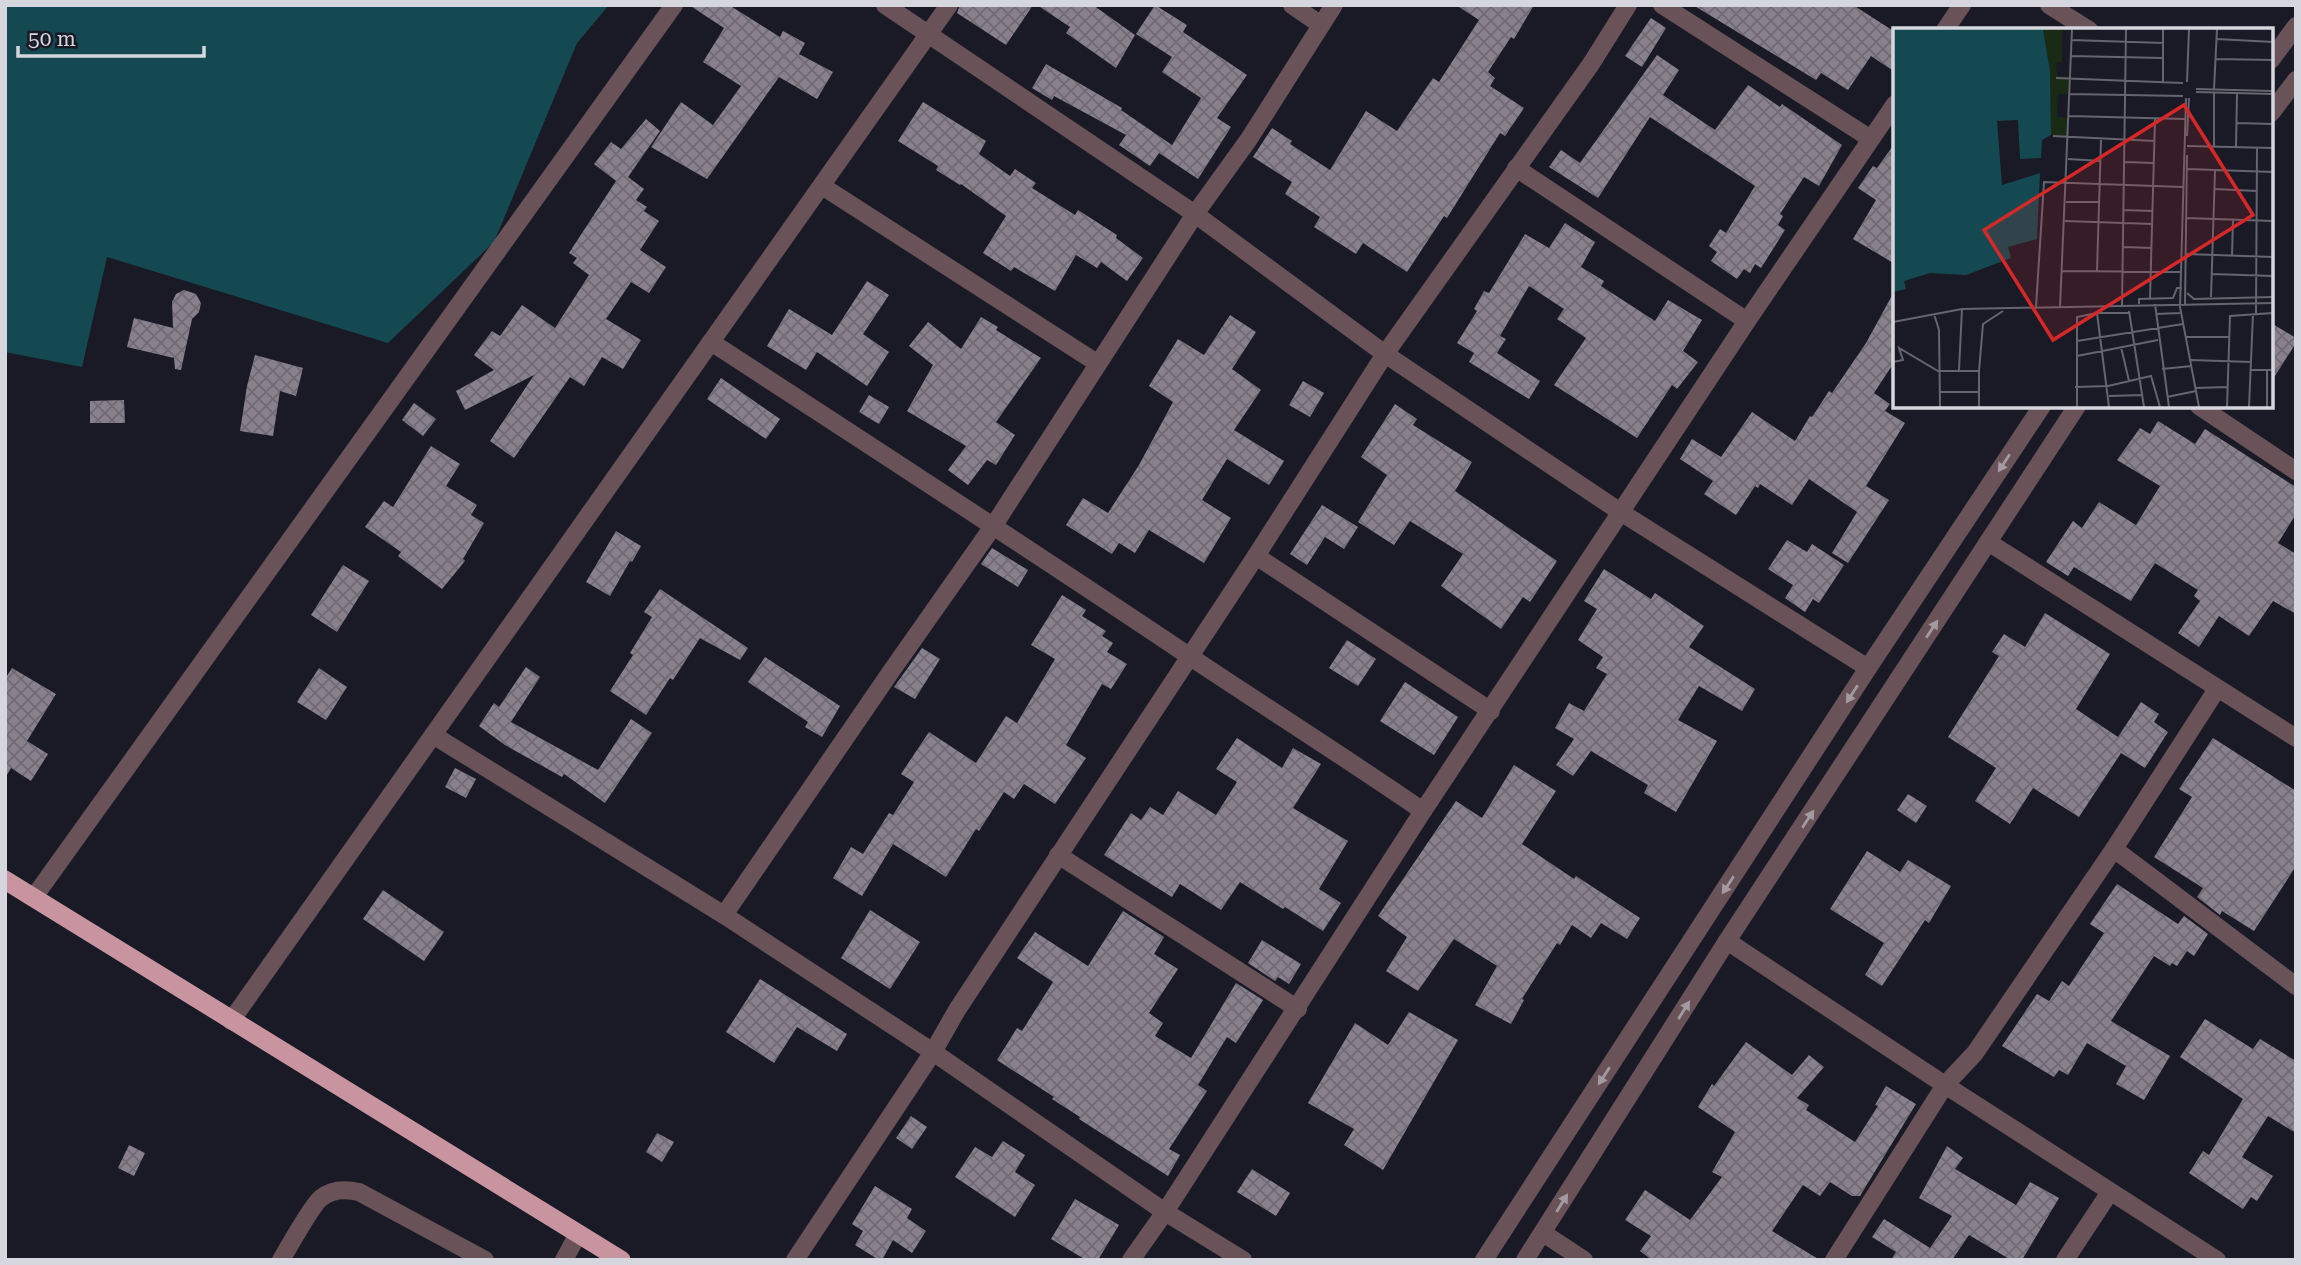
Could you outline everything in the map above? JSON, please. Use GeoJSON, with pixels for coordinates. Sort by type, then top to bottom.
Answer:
{"type":"FeatureCollection","features":[{"type":"Feature","properties":{"kind":"highway"},"geometry":{"type":"LineString","coordinates":[[5,880],[621,1260]]}},
{"type":"Feature","properties":{"kind":"street"},"geometry":{"type":"LineString","coordinates":[[34,897],[674,5]]}},
{"type":"Feature","properties":{"kind":"street"},"geometry":{"type":"LineString","coordinates":[[885,5],[1195,214],[1385,354],[1622,513],[1868,668]]}},
{"type":"Feature","properties":{"kind":"street"},"geometry":{"type":"LineString","coordinates":[[231,1021],[949,5]]}},
{"type":"Feature","properties":{"kind":"street"},"geometry":{"type":"LineString","coordinates":[[1292,5],[1321,25]]}},
{"type":"Feature","properties":{"kind":"street"},"geometry":{"type":"LineString","coordinates":[[724,915],[994,525],[1097,363],[1248,139],[1334,5]]}},
{"type":"Feature","properties":{"kind":"street"},"geometry":{"type":"LineString","coordinates":[[795,1260],[933,1052],[957,1010],[1190,657],[1385,354],[1591,64],[1628,5]]}},
{"type":"Feature","properties":{"kind":"street"},"geometry":{"type":"LineString","coordinates":[[1662,5],[1871,139]]}},
{"type":"Feature","properties":{"kind":"street"},"geometry":{"type":"LineString","coordinates":[[1946,28],[1962,5]]}},
{"type":"Feature","properties":{"kind":"street"},"geometry":{"type":"LineString","coordinates":[[2049,5],[2086,28]]}},
{"type":"Feature","properties":{"kind":"street"},"geometry":{"type":"LineString","coordinates":[[2273,57],[2296,26]]}},
{"type":"Feature","properties":{"kind":"street"},"geometry":{"type":"LineString","coordinates":[[2273,110],[2296,80]]}},
{"type":"Feature","properties":{"kind":"street"},"geometry":{"type":"LineString","coordinates":[[1131,1260],[1298,1009],[1423,811],[1747,321],[1893,107]]}},
{"type":"Feature","properties":{"kind":"street"},"geometry":{"type":"LineString","coordinates":[[1516,168],[1747,321]]}},
{"type":"Feature","properties":{"kind":"street"},"geometry":{"type":"LineString","coordinates":[[822,186],[1097,363]]}},
{"type":"Feature","properties":{"kind":"street"},"geometry":{"type":"LineString","coordinates":[[711,342],[994,525],[1423,811]]}},
{"type":"Feature","properties":{"kind":"street"},"geometry":{"type":"LineString","coordinates":[[1484,1260],[1868,668],[2041,408]]}},
{"type":"Feature","properties":{"kind":"street"},"geometry":{"type":"LineString","coordinates":[[1525,1260],[1727,941],[2076,408]]}},
{"type":"Feature","properties":{"kind":"street"},"geometry":{"type":"LineString","coordinates":[[2202,408],[2296,471]]}},
{"type":"Feature","properties":{"kind":"street"},"geometry":{"type":"LineString","coordinates":[[1988,542],[2296,738]]}},
{"type":"Feature","properties":{"kind":"street"},"geometry":{"type":"LineString","coordinates":[[1256,555],[1491,711]]}},
{"type":"Feature","properties":{"kind":"street"},"geometry":{"type":"LineString","coordinates":[[1834,1260],[1945,1085],[1975,1053],[2115,849],[2217,689]]}},
{"type":"Feature","properties":{"kind":"street"},"geometry":{"type":"LineString","coordinates":[[433,735],[724,915],[933,1052],[1165,1212],[1243,1260]]}},
{"type":"Feature","properties":{"kind":"street"},"geometry":{"type":"LineString","coordinates":[[2115,849],[2296,986]]}},
{"type":"Feature","properties":{"kind":"street"},"geometry":{"type":"LineString","coordinates":[[1058,855],[1298,1009]]}},
{"type":"Feature","properties":{"kind":"street"},"geometry":{"type":"LineString","coordinates":[[1727,941],[2217,1260]]}},
{"type":"Feature","properties":{"kind":"street"},"geometry":{"type":"LineString","coordinates":[[281,1260],[320,1198],[339,1190],[348,1190],[359,1192],[485,1260]]}},
{"type":"Feature","properties":{"kind":"street"},"geometry":{"type":"LineString","coordinates":[[2065,1260],[2110,1192]]}},
{"type":"Feature","properties":{"kind":"street"},"geometry":{"type":"LineString","coordinates":[[1543,1233],[1584,1260]]}},
{"type":"Feature","properties":{"kind":"street"},"geometry":{"type":"LineString","coordinates":[[564,1260],[578,1234]]}},
{"type":"Feature","properties":{"kind":"water"},"geometry":{"type":"Polygon","coordinates":[[[5,5],[609,5],[577,43],[494,242],[388,343],[107,257],[82,367],[5,352],[5,5]]]}},
{"type":"Feature","properties":{"kind":"building"},"geometry":{"type":"Polygon","coordinates":[[[689,5],[729,5],[780,37],[783,31],[805,43],[799,54],[833,72],[817,99],[779,77],[707,179],[651,147],[681,102],[713,125],[741,86],[703,62],[724,28],[689,5]]]}},
{"type":"Feature","properties":{"kind":"building"},"geometry":{"type":"Polygon","coordinates":[[[960,5],[1033,5],[1006,45],[957,13],[960,5]]]}},
{"type":"Feature","properties":{"kind":"building"},"geometry":{"type":"Polygon","coordinates":[[[1037,5],[1093,5],[1135,35],[1116,68],[1066,33],[1070,27],[1037,5]]]}},
{"type":"Feature","properties":{"kind":"building"},"geometry":{"type":"Polygon","coordinates":[[[1155,5],[1187,25],[1183,32],[1247,75],[1217,118],[1231,127],[1198,179],[1159,153],[1150,166],[1119,145],[1126,135],[1054,96],[1052,100],[1032,88],[1046,64],[1122,108],[1121,110],[1172,145],[1201,98],[1162,72],[1172,57],[1136,34],[1155,5]]]}},
{"type":"Feature","properties":{"kind":"building"},"geometry":{"type":"Polygon","coordinates":[[[1456,5],[1534,5],[1514,39],[1511,37],[1488,72],[1495,78],[1490,86],[1524,108],[1505,136],[1500,133],[1447,218],[1444,216],[1407,272],[1363,243],[1356,254],[1314,227],[1320,217],[1285,194],[1292,182],[1253,157],[1272,128],[1292,141],[1290,144],[1330,170],[1366,111],[1397,131],[1433,78],[1439,82],[1479,20],[1456,5]]]}},
{"type":"Feature","properties":{"kind":"building"},"geometry":{"type":"Polygon","coordinates":[[[1693,5],[1853,5],[1893,31],[1893,71],[1871,56],[1848,90],[1821,73],[1816,80],[1693,5]]]}},
{"type":"Feature","properties":{"kind":"building"},"geometry":{"type":"Polygon","coordinates":[[[1651,18],[1666,28],[1642,67],[1625,56],[1651,18]]]}},
{"type":"Feature","properties":{"kind":"building"},"geometry":{"type":"Polygon","coordinates":[[[1657,55],[1679,70],[1663,95],[1715,130],[1748,85],[1780,107],[1782,104],[1842,145],[1819,186],[1804,177],[1780,214],[1783,216],[1778,225],[1785,230],[1761,268],[1755,264],[1750,273],[1744,269],[1737,279],[1711,261],[1717,252],[1709,246],[1720,229],[1726,233],[1755,186],[1650,117],[1598,198],[1549,167],[1561,150],[1580,163],[1657,55]]]}},
{"type":"Feature","properties":{"kind":"building"},"geometry":{"type":"Polygon","coordinates":[[[923,102],[986,141],[979,154],[1010,176],[1015,169],[1036,183],[1032,188],[1075,215],[1078,210],[1117,235],[1116,238],[1143,258],[1127,281],[1101,262],[1097,268],[1076,255],[1055,291],[1014,267],[1011,271],[983,253],[1006,216],[936,170],[938,166],[898,141],[923,102]]]}},
{"type":"Feature","properties":{"kind":"building"},"geometry":{"type":"Polygon","coordinates":[[[646,119],[660,131],[628,177],[644,189],[636,200],[647,207],[644,211],[659,221],[640,250],[666,267],[649,293],[631,282],[606,319],[641,340],[623,369],[602,357],[584,386],[570,377],[514,458],[490,441],[534,375],[465,410],[456,391],[494,370],[474,355],[492,331],[500,336],[522,305],[555,328],[589,275],[573,263],[577,258],[569,253],[616,181],[594,164],[611,142],[621,149],[646,119]]]}},
{"type":"Feature","properties":{"kind":"building"},"geometry":{"type":"Polygon","coordinates":[[[1893,146],[1893,263],[1853,239],[1876,200],[1858,188],[1873,166],[1877,168],[1893,146]]]}},
{"type":"Feature","properties":{"kind":"building"},"geometry":{"type":"Polygon","coordinates":[[[1565,223],[1595,242],[1581,267],[1604,281],[1601,286],[1655,321],[1668,300],[1702,320],[1683,351],[1698,362],[1677,389],[1672,385],[1637,438],[1554,385],[1586,338],[1557,319],[1564,309],[1529,286],[1500,336],[1506,339],[1497,353],[1540,381],[1529,399],[1469,362],[1474,353],[1457,343],[1477,311],[1474,309],[1484,291],[1489,293],[1525,234],[1549,248],[1565,223]]]}},
{"type":"Feature","properties":{"kind":"building"},"geometry":{"type":"Polygon","coordinates":[[[867,281],[889,295],[863,334],[889,352],[867,386],[817,352],[806,370],[767,346],[789,309],[832,335],[867,281]]]}},
{"type":"Feature","properties":{"kind":"building"},"geometry":{"type":"Polygon","coordinates":[[[184,290],[196,294],[201,303],[199,312],[192,319],[181,370],[175,369],[174,358],[127,347],[134,318],[173,328],[172,302],[176,294],[184,290]]]}},
{"type":"Feature","properties":{"kind":"building"},"geometry":{"type":"Polygon","coordinates":[[[1893,294],[1893,364],[1874,393],[1890,404],[1885,411],[1905,423],[1866,486],[1889,500],[1848,563],[1832,553],[1857,512],[1809,479],[1792,505],[1760,484],[1758,488],[1755,486],[1736,515],[1704,494],[1713,481],[1680,459],[1692,439],[1721,457],[1752,412],[1795,441],[1810,416],[1812,417],[1829,391],[1832,393],[1866,343],[1893,294]]]}},
{"type":"Feature","properties":{"kind":"building"},"geometry":{"type":"Polygon","coordinates":[[[1230,315],[1256,332],[1232,369],[1261,390],[1234,430],[1284,461],[1269,485],[1227,459],[1202,500],[1231,518],[1204,563],[1149,530],[1135,553],[1119,543],[1112,554],[1066,525],[1083,498],[1108,513],[1139,465],[1173,402],[1149,386],[1178,339],[1204,355],[1230,315]]]}},
{"type":"Feature","properties":{"kind":"building"},"geometry":{"type":"Polygon","coordinates":[[[981,317],[998,327],[996,330],[1041,358],[996,422],[1015,435],[996,465],[987,460],[968,485],[948,470],[966,446],[907,411],[933,365],[909,346],[928,322],[961,349],[981,317]]]}},
{"type":"Feature","properties":{"kind":"building"},"geometry":{"type":"Polygon","coordinates":[[[2273,324],[2296,338],[2296,343],[2273,379],[2273,324]]]}},
{"type":"Feature","properties":{"kind":"building"},"geometry":{"type":"Polygon","coordinates":[[[255,355],[303,368],[296,396],[280,391],[273,436],[240,431],[255,355]]]}},
{"type":"Feature","properties":{"kind":"building"},"geometry":{"type":"Polygon","coordinates":[[[721,378],[780,419],[766,439],[707,399],[721,378]]]}},
{"type":"Feature","properties":{"kind":"building"},"geometry":{"type":"Polygon","coordinates":[[[1303,381],[1324,393],[1310,417],[1289,405],[1303,381]]]}},
{"type":"Feature","properties":{"kind":"building"},"geometry":{"type":"Polygon","coordinates":[[[869,395],[889,407],[879,424],[859,412],[869,395]]]}},
{"type":"Feature","properties":{"kind":"building"},"geometry":{"type":"Polygon","coordinates":[[[124,400],[125,423],[90,423],[90,401],[124,400]]]}},
{"type":"Feature","properties":{"kind":"building"},"geometry":{"type":"Polygon","coordinates":[[[414,403],[436,419],[423,436],[402,420],[414,403]]]}},
{"type":"Feature","properties":{"kind":"building"},"geometry":{"type":"Polygon","coordinates":[[[1395,404],[1417,419],[1413,425],[1472,462],[1455,491],[1557,561],[1530,602],[1523,597],[1501,629],[1441,586],[1463,554],[1410,521],[1394,545],[1358,522],[1387,475],[1361,457],[1395,404]]]}},
{"type":"Feature","properties":{"kind":"building"},"geometry":{"type":"Polygon","coordinates":[[[2158,421],[2195,444],[2205,429],[2296,487],[2296,514],[2278,543],[2296,554],[2296,614],[2273,601],[2249,636],[2219,616],[2199,647],[2178,633],[2200,601],[2194,596],[2198,590],[2155,563],[2131,601],[2074,567],[2068,576],[2046,562],[2073,521],[2082,528],[2099,502],[2136,525],[2160,486],[2117,460],[2140,428],[2150,434],[2158,421]]]}},
{"type":"Feature","properties":{"kind":"building"},"geometry":{"type":"Polygon","coordinates":[[[431,446],[460,464],[446,486],[477,505],[471,515],[484,523],[463,559],[465,561],[442,589],[398,556],[401,552],[365,527],[384,501],[393,507],[431,446]]]}},
{"type":"Feature","properties":{"kind":"building"},"geometry":{"type":"Polygon","coordinates":[[[1322,505],[1358,527],[1344,549],[1325,537],[1307,565],[1290,554],[1322,505]]]}},
{"type":"Feature","properties":{"kind":"building"},"geometry":{"type":"Polygon","coordinates":[[[616,531],[641,546],[610,596],[586,582],[616,531]]]}},
{"type":"Feature","properties":{"kind":"building"},"geometry":{"type":"Polygon","coordinates":[[[1787,540],[1807,552],[1812,544],[1844,565],[1819,603],[1813,599],[1805,612],[1785,598],[1793,585],[1768,569],[1787,540]]]}},
{"type":"Feature","properties":{"kind":"building"},"geometry":{"type":"Polygon","coordinates":[[[992,548],[1028,570],[1018,587],[981,564],[992,548]]]}},
{"type":"Feature","properties":{"kind":"building"},"geometry":{"type":"Polygon","coordinates":[[[343,565],[369,581],[337,632],[311,615],[343,565]]]}},
{"type":"Feature","properties":{"kind":"building"},"geometry":{"type":"Polygon","coordinates":[[[1604,569],[1651,599],[1655,593],[1704,626],[1689,647],[1755,689],[1742,711],[1699,686],[1678,720],[1717,741],[1676,812],[1644,793],[1648,785],[1591,751],[1573,776],[1556,765],[1574,739],[1555,728],[1569,703],[1584,711],[1607,674],[1596,668],[1603,657],[1578,640],[1597,609],[1584,601],[1604,569]]]}},
{"type":"Feature","properties":{"kind":"building"},"geometry":{"type":"Polygon","coordinates":[[[660,589],[748,648],[740,660],[700,638],[646,715],[610,691],[633,655],[630,653],[652,617],[644,612],[660,589]]]}},
{"type":"Feature","properties":{"kind":"building"},"geometry":{"type":"Polygon","coordinates":[[[1062,595],[1086,610],[1082,616],[1106,631],[1102,636],[1113,643],[1107,652],[1127,664],[1111,689],[1102,684],[1066,745],[1086,758],[1055,804],[1024,784],[1014,799],[1004,792],[979,831],[976,829],[946,877],[893,844],[862,896],[833,878],[851,847],[863,854],[889,813],[893,815],[914,782],[901,774],[929,732],[976,763],[1006,716],[1017,723],[1055,659],[1031,645],[1062,595]]]}},
{"type":"Feature","properties":{"kind":"building"},"geometry":{"type":"Polygon","coordinates":[[[2045,613],[2110,654],[2076,709],[2118,737],[2141,702],[2159,714],[2154,722],[2168,732],[2145,768],[2121,753],[2079,817],[2033,788],[2010,824],[1975,801],[1996,768],[1948,737],[1999,656],[1992,652],[2004,634],[2025,647],[2045,613]]]}},
{"type":"Feature","properties":{"kind":"building"},"geometry":{"type":"Polygon","coordinates":[[[1347,640],[1376,659],[1358,686],[1329,668],[1347,640]]]}},
{"type":"Feature","properties":{"kind":"building"},"geometry":{"type":"Polygon","coordinates":[[[922,648],[940,659],[915,699],[894,687],[922,648]]]}},
{"type":"Feature","properties":{"kind":"building"},"geometry":{"type":"Polygon","coordinates":[[[765,657],[840,706],[822,737],[805,727],[808,722],[748,682],[765,657]]]}},
{"type":"Feature","properties":{"kind":"building"},"geometry":{"type":"Polygon","coordinates":[[[526,667],[540,677],[511,722],[598,770],[631,719],[652,733],[605,803],[564,774],[562,777],[505,745],[479,726],[494,703],[499,707],[526,667]]]}},
{"type":"Feature","properties":{"kind":"building"},"geometry":{"type":"Polygon","coordinates":[[[12,668],[56,694],[27,741],[48,754],[31,781],[11,768],[5,778],[5,679],[12,668]]]}},
{"type":"Feature","properties":{"kind":"building"},"geometry":{"type":"Polygon","coordinates":[[[319,668],[347,687],[326,720],[297,702],[319,668]]]}},
{"type":"Feature","properties":{"kind":"building"},"geometry":{"type":"Polygon","coordinates":[[[1405,682],[1458,717],[1434,755],[1380,721],[1405,682]]]}},
{"type":"Feature","properties":{"kind":"building"},"geometry":{"type":"Polygon","coordinates":[[[1237,738],[1282,768],[1293,748],[1321,764],[1293,808],[1348,841],[1319,889],[1341,903],[1323,931],[1240,882],[1221,910],[1180,884],[1172,897],[1104,855],[1131,813],[1141,820],[1150,807],[1163,815],[1178,791],[1216,815],[1237,782],[1216,769],[1237,738]]]}},
{"type":"Feature","properties":{"kind":"building"},"geometry":{"type":"Polygon","coordinates":[[[2213,738],[2296,791],[2296,866],[2254,931],[2222,911],[2220,915],[2197,897],[2203,888],[2154,857],[2192,797],[2179,789],[2213,738]]]}},
{"type":"Feature","properties":{"kind":"building"},"geometry":{"type":"Polygon","coordinates":[[[1514,765],[1556,791],[1522,844],[1640,918],[1627,939],[1601,923],[1591,938],[1572,925],[1560,945],[1557,943],[1522,999],[1524,1000],[1511,1024],[1475,1005],[1497,966],[1454,939],[1418,991],[1386,971],[1407,937],[1378,916],[1456,801],[1482,818],[1514,765]]]}},
{"type":"Feature","properties":{"kind":"building"},"geometry":{"type":"Polygon","coordinates":[[[455,768],[476,779],[466,798],[445,787],[455,768]]]}},
{"type":"Feature","properties":{"kind":"building"},"geometry":{"type":"Polygon","coordinates":[[[1908,794],[1927,806],[1916,823],[1897,810],[1908,794]]]}},
{"type":"Feature","properties":{"kind":"building"},"geometry":{"type":"Polygon","coordinates":[[[1867,851],[1900,872],[1908,860],[1951,886],[1929,923],[1925,920],[1882,986],[1865,975],[1884,943],[1830,909],[1867,851]]]}},
{"type":"Feature","properties":{"kind":"building"},"geometry":{"type":"Polygon","coordinates":[[[2117,884],[2178,924],[2184,916],[2208,934],[2194,956],[2187,951],[2177,966],[2172,963],[2170,966],[2154,956],[2111,1021],[2170,1056],[2144,1100],[2116,1084],[2126,1066],[2087,1043],[2068,1075],[2059,1070],[2054,1077],[2002,1046],[2037,994],[2049,1001],[2062,981],[2069,986],[2104,933],[2090,924],[2117,884]]]}},
{"type":"Feature","properties":{"kind":"building"},"geometry":{"type":"Polygon","coordinates":[[[383,890],[444,932],[424,961],[363,919],[383,890]]]}},
{"type":"Feature","properties":{"kind":"building"},"geometry":{"type":"Polygon","coordinates":[[[870,910],[920,942],[890,989],[841,958],[870,910]]]}},
{"type":"Feature","properties":{"kind":"building"},"geometry":{"type":"Polygon","coordinates":[[[1123,911],[1164,937],[1154,954],[1178,969],[1149,1013],[1163,1023],[1155,1036],[1191,1058],[1236,983],[1263,1000],[1236,1043],[1227,1037],[1198,1085],[1207,1091],[1169,1149],[1180,1155],[1168,1176],[1079,1119],[1080,1117],[1052,1099],[1054,1097],[997,1060],[1017,1028],[1022,1031],[1053,982],[1017,958],[1035,932],[1088,966],[1123,911]]]}},
{"type":"Feature","properties":{"kind":"building"},"geometry":{"type":"Polygon","coordinates":[[[1262,940],[1301,964],[1289,984],[1278,977],[1275,981],[1248,963],[1262,940]]]}},
{"type":"Feature","properties":{"kind":"building"},"geometry":{"type":"Polygon","coordinates":[[[760,979],[847,1034],[837,1051],[797,1027],[774,1063],[726,1032],[760,979]]]}},
{"type":"Feature","properties":{"kind":"building"},"geometry":{"type":"Polygon","coordinates":[[[1409,1012],[1458,1040],[1383,1170],[1344,1145],[1354,1129],[1308,1103],[1355,1023],[1388,1045],[1409,1012]]]}},
{"type":"Feature","properties":{"kind":"building"},"geometry":{"type":"Polygon","coordinates":[[[2205,1019],[2253,1049],[2260,1039],[2296,1061],[2296,1133],[2268,1116],[2242,1157],[2273,1176],[2257,1201],[2251,1197],[2243,1209],[2189,1173],[2203,1151],[2209,1155],[2243,1099],[2180,1057],[2205,1019]]]}},
{"type":"Feature","properties":{"kind":"building"},"geometry":{"type":"Polygon","coordinates":[[[1746,1042],[1792,1075],[1809,1055],[1824,1067],[1797,1098],[1809,1105],[1806,1110],[1855,1142],[1878,1106],[1875,1105],[1886,1086],[1916,1104],[1860,1196],[1852,1196],[1830,1182],[1820,1196],[1803,1185],[1772,1231],[1820,1260],[1652,1260],[1640,1251],[1651,1236],[1625,1220],[1645,1190],[1690,1220],[1722,1177],[1712,1172],[1735,1132],[1698,1107],[1712,1084],[1714,1086],[1746,1042]]]}},
{"type":"Feature","properties":{"kind":"building"},"geometry":{"type":"Polygon","coordinates":[[[911,1116],[927,1127],[912,1149],[896,1138],[911,1116]]]}},
{"type":"Feature","properties":{"kind":"building"},"geometry":{"type":"Polygon","coordinates":[[[657,1133],[674,1142],[662,1162],[646,1152],[657,1133]]]}},
{"type":"Feature","properties":{"kind":"building"},"geometry":{"type":"Polygon","coordinates":[[[1003,1141],[1025,1155],[1015,1172],[1035,1185],[1015,1217],[955,1177],[975,1147],[992,1157],[1003,1141]]]}},
{"type":"Feature","properties":{"kind":"building"},"geometry":{"type":"Polygon","coordinates":[[[129,1145],[145,1153],[134,1176],[118,1168],[129,1145]]]}},
{"type":"Feature","properties":{"kind":"building"},"geometry":{"type":"Polygon","coordinates":[[[1947,1146],[1963,1158],[1955,1169],[2016,1205],[2030,1182],[2059,1198],[2022,1260],[2011,1260],[1969,1235],[1952,1260],[1891,1260],[1896,1252],[1872,1237],[1884,1219],[1930,1248],[1952,1216],[1919,1198],[1947,1146]]]}},
{"type":"Feature","properties":{"kind":"building"},"geometry":{"type":"Polygon","coordinates":[[[1252,1169],[1290,1193],[1276,1216],[1237,1192],[1252,1169]]]}},
{"type":"Feature","properties":{"kind":"building"},"geometry":{"type":"Polygon","coordinates":[[[875,1186],[912,1209],[907,1218],[926,1231],[912,1253],[893,1240],[882,1260],[879,1260],[855,1245],[863,1231],[852,1224],[875,1186]]]}},
{"type":"Feature","properties":{"kind":"building"},"geometry":{"type":"Polygon","coordinates":[[[1075,1199],[1119,1225],[1098,1260],[1086,1260],[1051,1239],[1075,1199]]]}}]}
